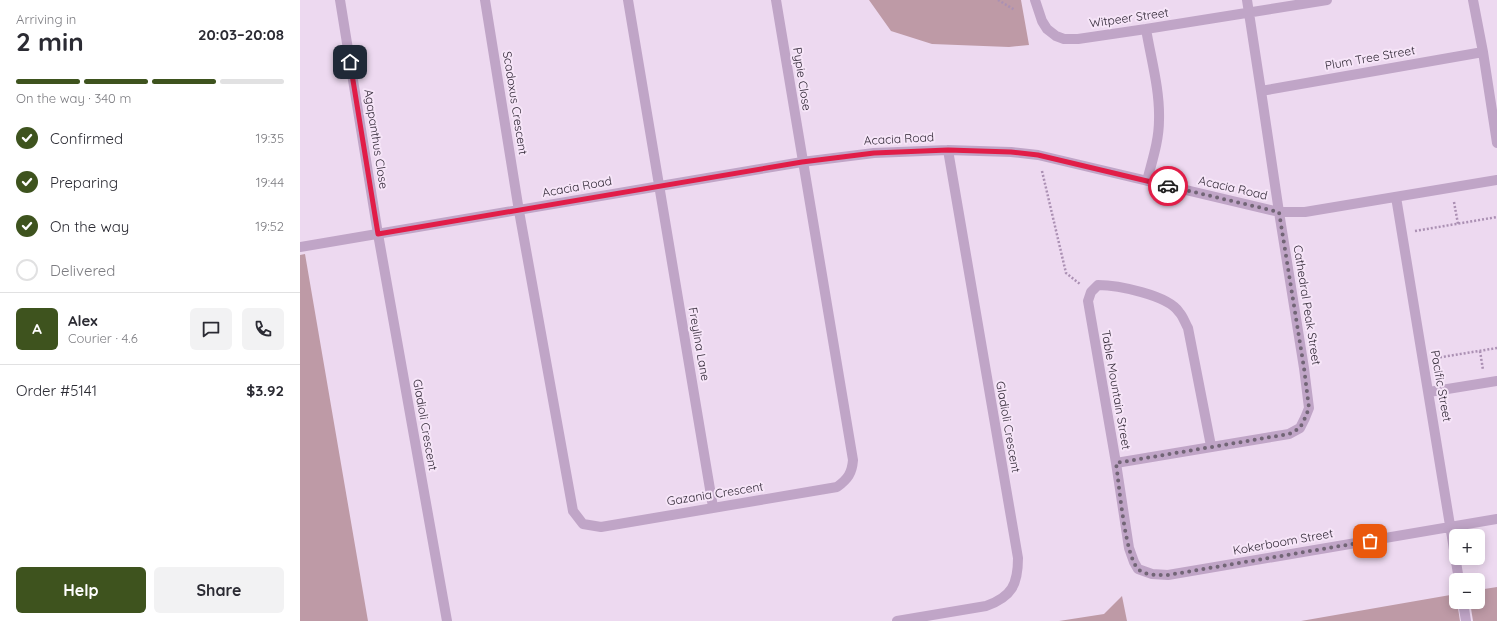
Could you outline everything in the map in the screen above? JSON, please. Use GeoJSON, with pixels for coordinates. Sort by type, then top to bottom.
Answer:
{"type":"FeatureCollection","features":[{"type":"Feature","properties":{"kind":"street","name":"Agapanthus Close"},"geometry":{"type":"LineString","coordinates":[[340,0],[378,234]]}},
{"type":"Feature","properties":{"kind":"street","name":"Scadoxus Crescent"},"geometry":{"type":"LineString","coordinates":[[485,0],[519,211]]}},
{"type":"Feature","properties":{"kind":"street"},"geometry":{"type":"LineString","coordinates":[[628,0],[659,186]]}},
{"type":"Feature","properties":{"kind":"street","name":"Pypie Close"},"geometry":{"type":"LineString","coordinates":[[776,0],[802,162]]}},
{"type":"Feature","properties":{"kind":"street","name":"Witpeer Street"},"geometry":{"type":"LineString","coordinates":[[1036,0],[1046,29],[1056,36],[1064,39],[1078,39],[1146,29],[1327,0]]}},
{"type":"Feature","properties":{"kind":"street","name":"Cathedral Peak Street"},"geometry":{"type":"LineString","coordinates":[[1116,463],[1289,434],[1300,428],[1309,408],[1303,360],[1247,0]]}},
{"type":"Feature","properties":{"kind":"street"},"geometry":{"type":"LineString","coordinates":[[1473,0],[1483,52],[1497,143]]}},
{"type":"Feature","properties":{"kind":"street"},"geometry":{"type":"LineString","coordinates":[[1146,29],[1158,98],[1159,120],[1158,135],[1147,181]]}},
{"type":"Feature","properties":{"kind":"street","name":"Plum Tree Street"},"geometry":{"type":"LineString","coordinates":[[1262,91],[1483,52]]}},
{"type":"Feature","properties":{"kind":"street","name":"Acacia Road"},"geometry":{"type":"LineString","coordinates":[[300,247],[802,162],[874,153],[948,150],[1011,152],[1038,155],[1279,212],[1305,212],[1497,180]]}},
{"type":"Feature","properties":{"kind":"street","name":"Gladioli Crescent"},"geometry":{"type":"LineString","coordinates":[[897,621],[986,606],[995,603],[1003,598],[1010,590],[1018,575],[1018,558],[948,150]]}},
{"type":"Feature","properties":{"kind":"street","name":"Gazania Crescent"},"geometry":{"type":"LineString","coordinates":[[519,211],[573,511],[577,518],[584,524],[601,527],[837,487],[845,482],[852,472],[853,460],[802,162]]}},
{"type":"Feature","properties":{"kind":"street","name":"Freylina Lane"},"geometry":{"type":"LineString","coordinates":[[659,186],[713,507]]}},
{"type":"Feature","properties":{"kind":"street","name":"Pacific Street"},"geometry":{"type":"LineString","coordinates":[[1396,197],[1458,573]]}},
{"type":"Feature","properties":{"kind":"street","name":"Gladioli Crescent"},"geometry":{"type":"LineString","coordinates":[[378,234],[446,621]]}},
{"type":"Feature","properties":{"kind":"street"},"geometry":{"type":"LineString","coordinates":[[1089,296],[1098,285],[1116,286],[1167,301],[1179,311],[1188,328],[1211,446]]}},
{"type":"Feature","properties":{"kind":"street","name":"Table Mountain Street"},"geometry":{"type":"LineString","coordinates":[[1089,296],[1128,548],[1138,569],[1145,573],[1168,575]]}},
{"type":"Feature","properties":{"kind":"street"},"geometry":{"type":"LineString","coordinates":[[1429,392],[1497,381]]}},
{"type":"Feature","properties":{"kind":"street","name":"Kokerboom Street"},"geometry":{"type":"LineString","coordinates":[[1168,575],[1497,519]]}},
{"type":"Feature","properties":{"kind":"street"},"geometry":{"type":"LineString","coordinates":[[1464,609],[1466,621]]}},
{"type":"Feature","properties":{"kind":"path"},"geometry":{"type":"LineString","coordinates":[[998,0],[1015,10]]}},
{"type":"Feature","properties":{"kind":"path"},"geometry":{"type":"LineString","coordinates":[[1038,155],[1066,273],[1089,296]]}},
{"type":"Feature","properties":{"kind":"path"},"geometry":{"type":"LineString","coordinates":[[1452,188],[1458,224]]}},
{"type":"Feature","properties":{"kind":"path"},"geometry":{"type":"LineString","coordinates":[[1403,233],[1497,218]]}},
{"type":"Feature","properties":{"kind":"path"},"geometry":{"type":"LineString","coordinates":[[1423,360],[1497,348]]}},
{"type":"Feature","properties":{"kind":"path"},"geometry":{"type":"LineString","coordinates":[[1480,350],[1486,383]]}},
{"type":"Feature","properties":{"kind":"shaded area"},"geometry":{"type":"Polygon","coordinates":[[[869,0],[1021,0],[1029,45],[1009,47],[932,44],[891,31],[869,0]]]}},
{"type":"Feature","properties":{"kind":"shaded area"},"geometry":{"type":"Polygon","coordinates":[[[305,254],[368,621],[300,621],[300,255],[305,254]]]}},
{"type":"Feature","properties":{"kind":"shaded area"},"geometry":{"type":"Polygon","coordinates":[[[1497,587],[1497,621],[1473,621],[1471,609],[1485,609],[1485,589],[1497,587]]]}},
{"type":"Feature","properties":{"kind":"shaded area"},"geometry":{"type":"Polygon","coordinates":[[[1449,595],[1449,609],[1458,609],[1460,621],[1301,621],[1449,595]]]}},
{"type":"Feature","properties":{"kind":"shaded area"},"geometry":{"type":"Polygon","coordinates":[[[1122,596],[1127,621],[1059,621],[1104,614],[1122,596]]]}},
{"type":"Feature","properties":{"kind":"way so far"},"geometry":{"type":"LineString","coordinates":[[1168,186],[1279,212],[1309,408],[1300,428],[1289,434],[1116,463],[1128,548],[1134,562],[1138,569],[1145,573],[1168,575],[1370,541]]}},
{"type":"Feature","properties":{"kind":"route"},"geometry":{"type":"LineString","coordinates":[[350,62],[378,234],[802,162],[874,153],[948,150],[1011,152],[1038,155],[1168,186]]}}]}
